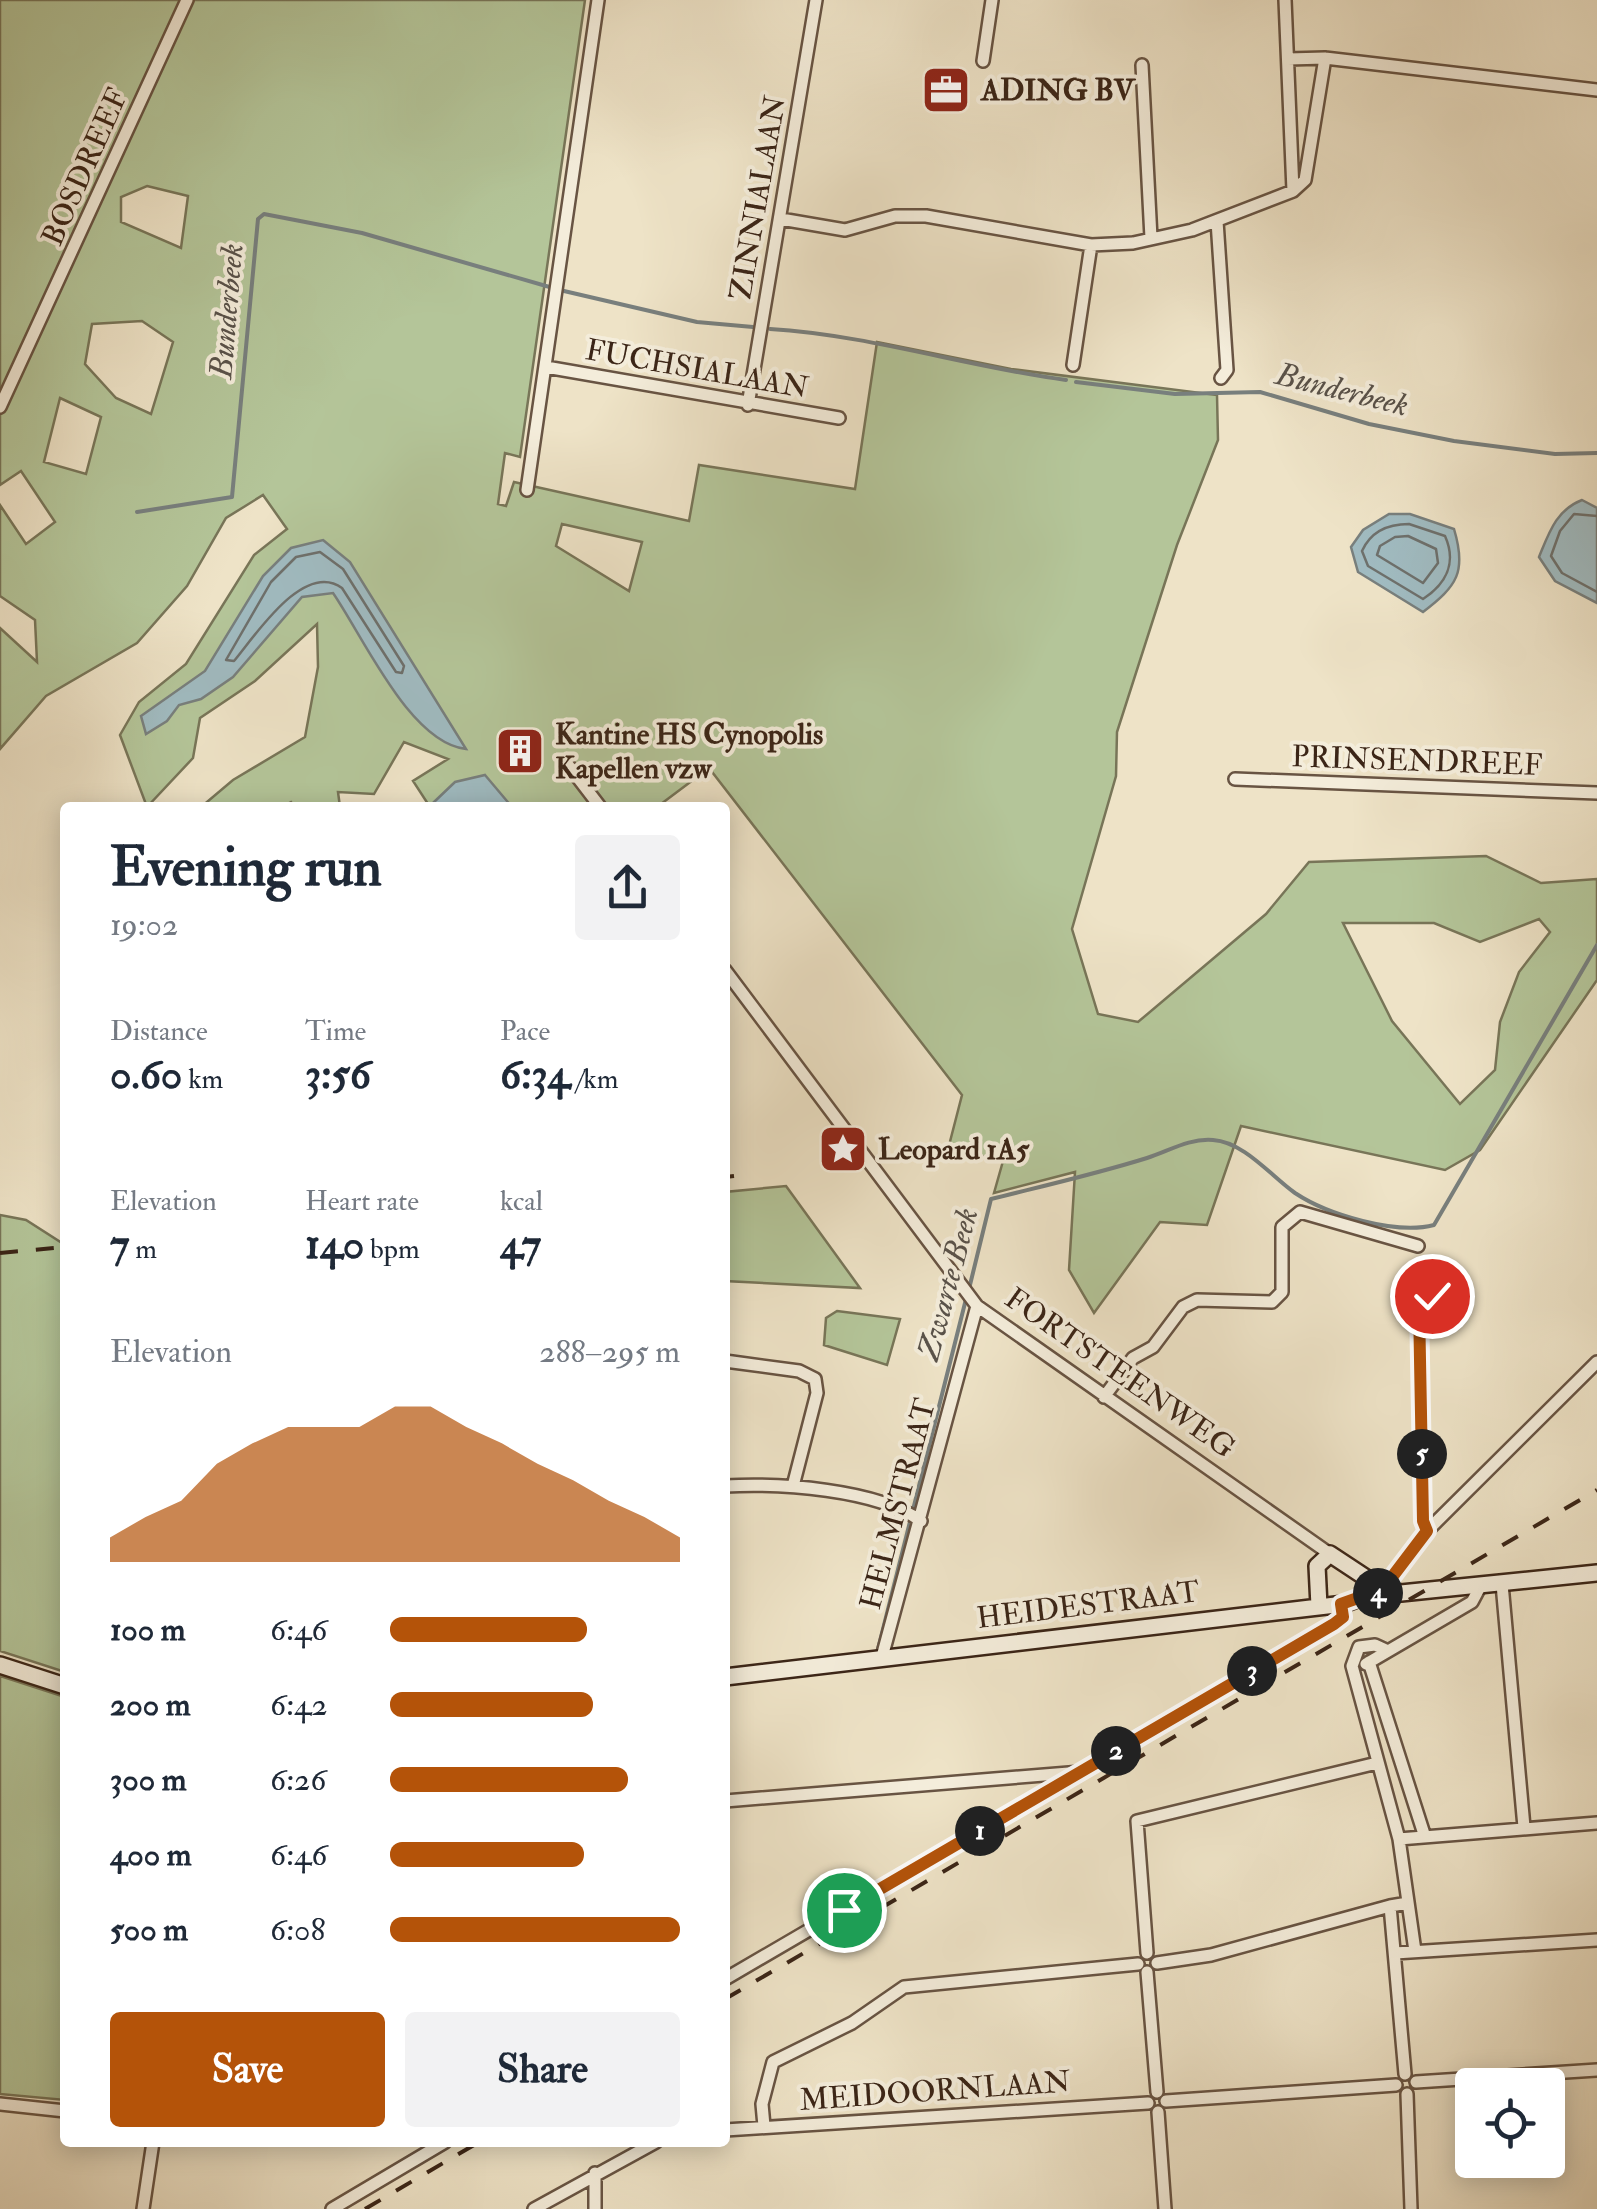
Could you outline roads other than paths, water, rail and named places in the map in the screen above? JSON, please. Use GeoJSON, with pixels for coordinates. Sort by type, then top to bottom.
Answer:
{"type":"FeatureCollection","features":[{"type":"Feature","properties":{"kind":"street","name":"BOSDREEF"},"geometry":{"type":"LineString","coordinates":[[0,407],[187,0]]}},
{"type":"Feature","properties":{"kind":"street"},"geometry":{"type":"LineString","coordinates":[[527,490],[598,0]]}},
{"type":"Feature","properties":{"kind":"street","name":"ZINNIALAAN"},"geometry":{"type":"LineString","coordinates":[[748,404],[816,0]]}},
{"type":"Feature","properties":{"kind":"street"},"geometry":{"type":"LineString","coordinates":[[984,61],[992,0]]}},
{"type":"Feature","properties":{"kind":"street"},"geometry":{"type":"LineString","coordinates":[[1284,0],[1293,191]]}},
{"type":"Feature","properties":{"kind":"street"},"geometry":{"type":"LineString","coordinates":[[781,219],[845,230],[895,216],[926,216],[1091,245],[1151,238],[1217,221],[1293,191],[1305,180],[1325,58]]}},
{"type":"Feature","properties":{"kind":"street"},"geometry":{"type":"LineString","coordinates":[[1288,59],[1325,58],[1597,90]]}},
{"type":"Feature","properties":{"kind":"street"},"geometry":{"type":"LineString","coordinates":[[1142,66],[1151,238]]}},
{"type":"Feature","properties":{"kind":"street"},"geometry":{"type":"LineString","coordinates":[[1217,221],[1226,370],[1221,378]]}},
{"type":"Feature","properties":{"kind":"street"},"geometry":{"type":"LineString","coordinates":[[1074,365],[1091,245]]}},
{"type":"Feature","properties":{"kind":"street","name":"FUCHSIALAAN"},"geometry":{"type":"LineString","coordinates":[[546,367],[839,418]]}},
{"type":"Feature","properties":{"kind":"street"},"geometry":{"type":"LineString","coordinates":[[565,761],[597,802]]}},
{"type":"Feature","properties":{"kind":"street","name":"PRINSENDREEF"},"geometry":{"type":"LineString","coordinates":[[1235,779],[1597,793]]}},
{"type":"Feature","properties":{"kind":"street","name":"FORTSTEENWEG"},"geometry":{"type":"LineString","coordinates":[[730,977],[977,1306],[1383,1589]]}},
{"type":"Feature","properties":{"kind":"street"},"geometry":{"type":"LineString","coordinates":[[1104,1397],[1133,1358],[1154,1348],[1183,1307],[1197,1300],[1272,1302],[1282,1292],[1282,1226],[1300,1212],[1418,1246]]}},
{"type":"Feature","properties":{"kind":"street"},"geometry":{"type":"LineString","coordinates":[[1427,1531],[1423,1521],[1419,1306],[1432,1296],[1432,1278]]}},
{"type":"Feature","properties":{"kind":"street","name":"HELMSTRAAT"},"geometry":{"type":"LineString","coordinates":[[882,1657],[977,1306]]}},
{"type":"Feature","properties":{"kind":"street"},"geometry":{"type":"LineString","coordinates":[[730,1362],[798,1371],[815,1379],[817,1393],[793,1486]]}},
{"type":"Feature","properties":{"kind":"street"},"geometry":{"type":"LineString","coordinates":[[1597,1362],[1427,1531],[1383,1589],[1401,1593],[1456,1590],[1597,1573]]}},
{"type":"Feature","properties":{"kind":"street"},"geometry":{"type":"LineString","coordinates":[[730,1486],[793,1486],[902,1508],[921,1521]]}},
{"type":"Feature","properties":{"kind":"street"},"geometry":{"type":"LineString","coordinates":[[1319,1606],[1317,1566],[1330,1554]]}},
{"type":"Feature","properties":{"kind":"street"},"geometry":{"type":"LineString","coordinates":[[1502,1584],[1524,1827]]}},
{"type":"Feature","properties":{"kind":"street"},"geometry":{"type":"LineString","coordinates":[[1356,1678],[1369,1662],[1472,1602],[1480,1587]]}},
{"type":"Feature","properties":{"kind":"street","name":"HEIDESTRAAT"},"geometry":{"type":"LineString","coordinates":[[730,1676],[1341,1604],[1383,1589]]}},
{"type":"Feature","properties":{"kind":"street"},"geometry":{"type":"LineString","coordinates":[[1451,1611],[1456,1590]]}},
{"type":"Feature","properties":{"kind":"street"},"geometry":{"type":"LineString","coordinates":[[730,1976],[1334,1624],[1343,1617],[1341,1604]]}},
{"type":"Feature","properties":{"kind":"street"},"geometry":{"type":"LineString","coordinates":[[1388,1650],[1366,1644],[1354,1652],[1352,1666],[1399,1838],[1416,1952]]}},
{"type":"Feature","properties":{"kind":"street"},"geometry":{"type":"LineString","coordinates":[[1369,1662],[1424,1834]]}},
{"type":"Feature","properties":{"kind":"street"},"geometry":{"type":"LineString","coordinates":[[0,1664],[60,1684]]}},
{"type":"Feature","properties":{"kind":"street"},"geometry":{"type":"LineString","coordinates":[[1165,2209],[1137,1821],[1377,1763]]}},
{"type":"Feature","properties":{"kind":"street"},"geometry":{"type":"LineString","coordinates":[[730,1802],[1082,1772]]}},
{"type":"Feature","properties":{"kind":"street"},"geometry":{"type":"LineString","coordinates":[[1399,1838],[1597,1823]]}},
{"type":"Feature","properties":{"kind":"street"},"geometry":{"type":"LineString","coordinates":[[764,2126],[762,2104],[773,2062],[852,2024],[904,1987],[1211,1956],[1408,1903]]}},
{"type":"Feature","properties":{"kind":"street"},"geometry":{"type":"LineString","coordinates":[[1390,1906],[1404,2074],[1396,2085],[1406,2094],[1411,2209]]}},
{"type":"Feature","properties":{"kind":"street"},"geometry":{"type":"LineString","coordinates":[[1395,1953],[1597,1940]]}},
{"type":"Feature","properties":{"kind":"street"},"geometry":{"type":"LineString","coordinates":[[1404,2074],[1416,2082],[1597,2070]]}},
{"type":"Feature","properties":{"kind":"street"},"geometry":{"type":"LineString","coordinates":[[1406,2094],[1414,2090],[1416,2082]]}},
{"type":"Feature","properties":{"kind":"street","name":"MEIDOORNLAAN"},"geometry":{"type":"LineString","coordinates":[[730,2129],[1396,2085]]}},
{"type":"Feature","properties":{"kind":"street"},"geometry":{"type":"LineString","coordinates":[[0,2104],[60,2110]]}},
{"type":"Feature","properties":{"kind":"street"},"geometry":{"type":"LineString","coordinates":[[143,2209],[152,2147]]}},
{"type":"Feature","properties":{"kind":"street"},"geometry":{"type":"LineString","coordinates":[[332,2209],[437,2147]]}},
{"type":"Feature","properties":{"kind":"street"},"geometry":{"type":"LineString","coordinates":[[534,2209],[646,2147]]}},
{"type":"Feature","properties":{"kind":"street"},"geometry":{"type":"LineString","coordinates":[[595,2209],[596,2173]]}},
{"type":"Feature","properties":{"kind":"water"},"geometry":{"type":"Polygon","coordinates":[[[1582,500],[1597,508],[1597,603],[1555,581],[1539,557],[1560,516],[1582,500]]]}},
{"type":"Feature","properties":{"kind":"water"},"geometry":{"type":"Polygon","coordinates":[[[1389,514],[1410,514],[1454,529],[1459,556],[1456,577],[1423,612],[1358,572],[1351,547],[1363,530],[1389,514]]]}},
{"type":"Feature","properties":{"kind":"water"},"geometry":{"type":"Polygon","coordinates":[[[323,540],[350,562],[466,749],[445,742],[407,709],[333,593],[302,597],[233,677],[201,699],[179,705],[167,721],[146,734],[141,716],[205,671],[263,576],[291,548],[323,540]]]}},
{"type":"Feature","properties":{"kind":"water"},"geometry":{"type":"Polygon","coordinates":[[[485,775],[508,802],[434,802],[455,782],[485,775]]]}},
{"type":"Feature","properties":{"kind":"waterway","name":"Bunderbeek"},"geometry":{"type":"LineString","coordinates":[[137,512],[232,497],[258,219],[264,214],[362,233],[553,288]]}},
{"type":"Feature","properties":{"kind":"waterway","name":"Bunderbeek"},"geometry":{"type":"LineString","coordinates":[[564,291],[697,322],[753,327]]}},
{"type":"Feature","properties":{"kind":"waterway","name":"Bunderbeek"},"geometry":{"type":"LineString","coordinates":[[770,329],[881,344],[1066,380]]}},
{"type":"Feature","properties":{"kind":"waterway","name":"Bunderbeek"},"geometry":{"type":"LineString","coordinates":[[1076,382],[1175,394],[1260,392],[1369,424],[1454,441],[1555,454],[1597,453]]}},
{"type":"Feature","properties":{"kind":"waterway","name":"Zwarte Beek"},"geometry":{"type":"LineString","coordinates":[[969,1289],[991,1199],[1147,1158],[1196,1141],[1213,1140],[1236,1147],[1295,1193],[1343,1215],[1382,1225],[1434,1225],[1597,945]]}},
{"type":"Feature","properties":{"kind":"waterway","name":"Zwarte Beek"},"geometry":{"type":"LineString","coordinates":[[877,1653],[966,1299]]}},
{"type":"Feature","properties":{"kind":"railway"},"geometry":{"type":"LineString","coordinates":[[730,1176],[734,1176]]}},
{"type":"Feature","properties":{"kind":"railway"},"geometry":{"type":"LineString","coordinates":[[0,1253],[60,1247]]}},
{"type":"Feature","properties":{"kind":"railway"},"geometry":{"type":"LineString","coordinates":[[730,1996],[1597,1490]]}},
{"type":"Feature","properties":{"kind":"railway"},"geometry":{"type":"LineString","coordinates":[[365,2209],[470,2147]]}},
{"type":"Feature","properties":{"kind":"place","name":"ADING BV"},"geometry":{"type":"Point","coordinates":[946,90]}},
{"type":"Feature","properties":{"kind":"place","name":"Kantine HS Cynopolis Kapellen vzw"},"geometry":{"type":"Point","coordinates":[520,751]}},
{"type":"Feature","properties":{"kind":"place","name":"Leopard 1A5"},"geometry":{"type":"Point","coordinates":[843,1149]}}]}
